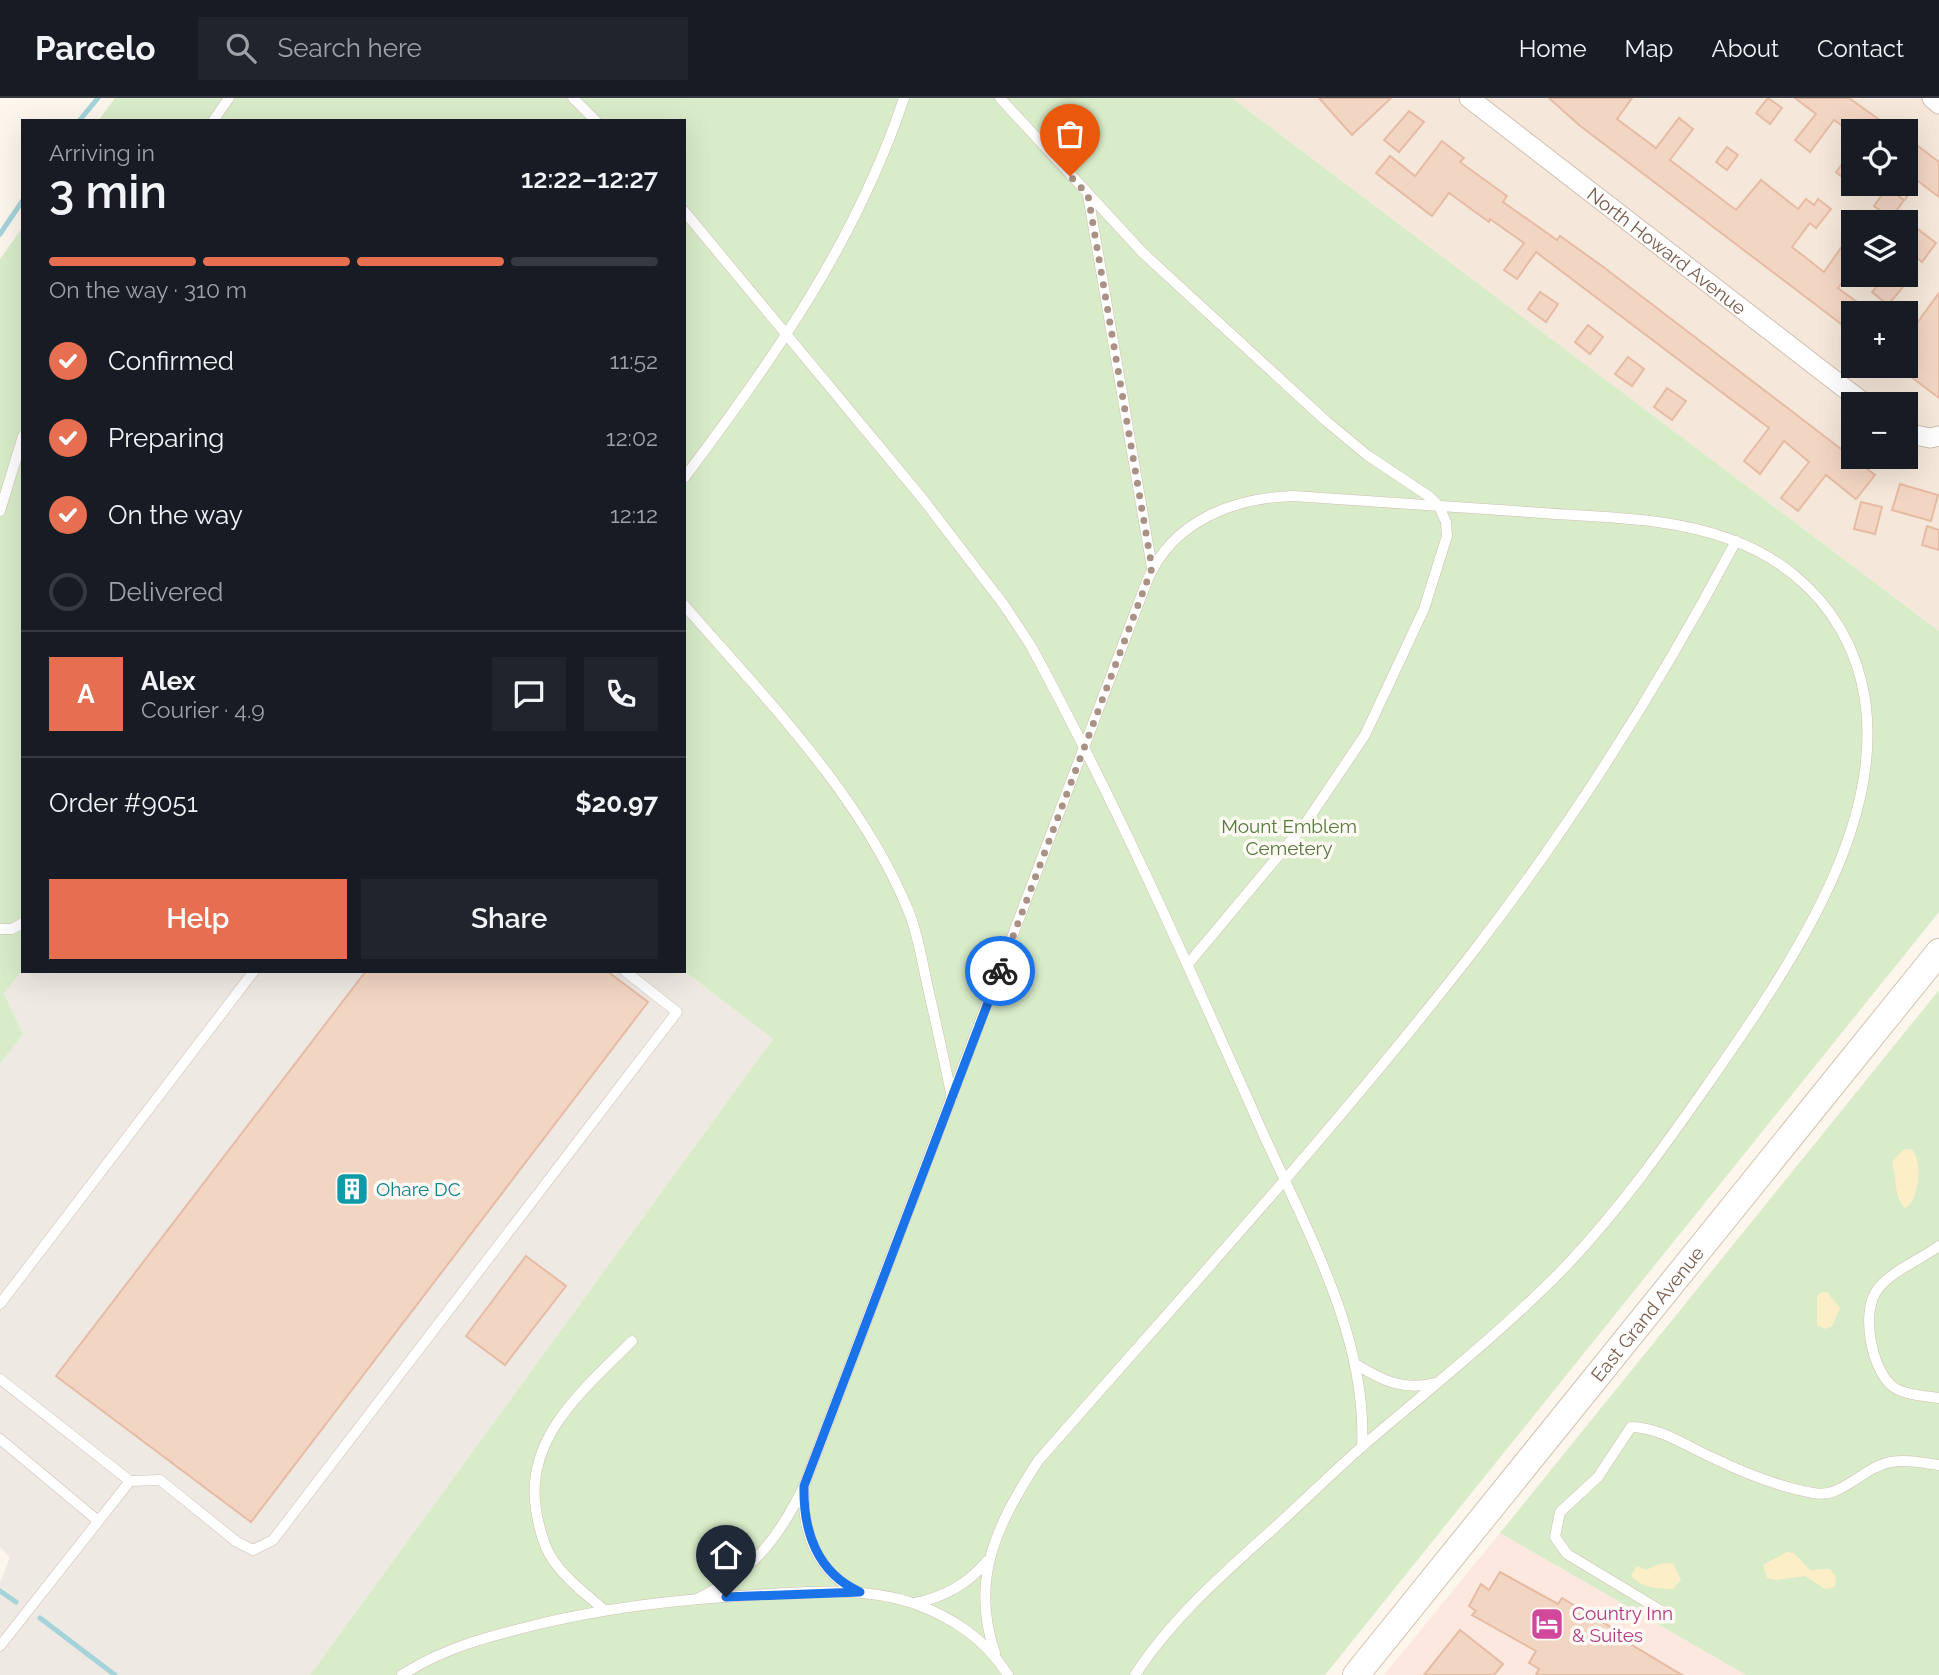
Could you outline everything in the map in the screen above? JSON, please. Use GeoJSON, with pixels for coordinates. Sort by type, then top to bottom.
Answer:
{"type":"FeatureCollection","features":[{"type":"Feature","properties":{"kind":"main road","name":"East Grand Avenue"},"geometry":{"type":"LineString","coordinates":[[1356,1675],[1939,952]]}},
{"type":"Feature","properties":{"kind":"street","name":"North Howard Avenue"},"geometry":{"type":"LineString","coordinates":[[1469,98],[1849,392]]}},
{"type":"Feature","properties":{"kind":"street"},"geometry":{"type":"LineString","coordinates":[[1932,98],[1939,104]]}},
{"type":"Feature","properties":{"kind":"lane"},"geometry":{"type":"LineString","coordinates":[[215,119],[229,98]]}},
{"type":"Feature","properties":{"kind":"lane"},"geometry":{"type":"LineString","coordinates":[[573,98],[593,119]]}},
{"type":"Feature","properties":{"kind":"lane"},"geometry":{"type":"LineString","coordinates":[[686,475],[789,334],[837,252],[881,159],[904,98]]}},
{"type":"Feature","properties":{"kind":"lane"},"geometry":{"type":"LineString","coordinates":[[1000,98],[1143,253],[1271,374],[1367,455],[1439,506],[1447,536],[1424,609],[1365,735],[1305,824],[1188,964]]}},
{"type":"Feature","properties":{"kind":"lane"},"geometry":{"type":"LineString","coordinates":[[1088,195],[1152,568]]}},
{"type":"Feature","properties":{"kind":"lane"},"geometry":{"type":"LineString","coordinates":[[686,213],[914,487],[1004,605],[1031,646],[1084,747],[1188,964],[1323,1270],[1357,1365],[1362,1409],[1362,1447]]}},
{"type":"Feature","properties":{"kind":"lane"},"geometry":{"type":"LineString","coordinates":[[0,511],[21,443]]}},
{"type":"Feature","properties":{"kind":"lane"},"geometry":{"type":"LineString","coordinates":[[699,1598],[726,1584],[756,1561],[784,1524],[804,1486],[1152,568],[1160,555],[1189,527],[1249,499],[1293,495],[1646,520],[1705,531],[1736,541],[1789,571],[1821,602],[1847,642],[1864,683],[1868,702],[1868,747],[1841,857],[1815,915],[1779,977],[1717,1071],[1632,1189],[1565,1267],[1439,1382],[1362,1447],[1212,1585],[1135,1675]]}},
{"type":"Feature","properties":{"kind":"lane"},"geometry":{"type":"LineString","coordinates":[[1008,1675],[989,1636],[985,1596],[988,1560],[1010,1506],[1038,1461],[1284,1182],[1475,950],[1561,829],[1650,690],[1736,541]]}},
{"type":"Feature","properties":{"kind":"lane"},"geometry":{"type":"LineString","coordinates":[[686,607],[771,705],[844,798],[894,880],[910,915],[920,950],[952,1099]]}},
{"type":"Feature","properties":{"kind":"lane"},"geometry":{"type":"LineString","coordinates":[[0,929],[12,929],[21,924]]}},
{"type":"Feature","properties":{"kind":"lane"},"geometry":{"type":"LineString","coordinates":[[0,1304],[252,973]]}},
{"type":"Feature","properties":{"kind":"lane"},"geometry":{"type":"LineString","coordinates":[[0,1379],[130,1481],[160,1480],[237,1542],[253,1550],[273,1540],[677,1012],[628,973]]}},
{"type":"Feature","properties":{"kind":"lane"},"geometry":{"type":"LineString","coordinates":[[1939,1246],[1882,1284],[1871,1301],[1870,1310],[1873,1342],[1881,1370],[1887,1380],[1902,1391],[1939,1398]]}},
{"type":"Feature","properties":{"kind":"lane"},"geometry":{"type":"LineString","coordinates":[[603,1609],[552,1560],[540,1531],[534,1494],[537,1459],[551,1430],[569,1405],[632,1341]]}},
{"type":"Feature","properties":{"kind":"lane"},"geometry":{"type":"LineString","coordinates":[[1357,1365],[1375,1376],[1404,1387],[1439,1382]]}},
{"type":"Feature","properties":{"kind":"lane"},"geometry":{"type":"LineString","coordinates":[[1665,1613],[1567,1554],[1555,1536],[1560,1512],[1598,1477],[1631,1427],[1668,1434],[1711,1457],[1813,1494],[1834,1492],[1877,1466],[1892,1461],[1939,1465]]}},
{"type":"Feature","properties":{"kind":"lane"},"geometry":{"type":"LineString","coordinates":[[0,1439],[97,1520]]}},
{"type":"Feature","properties":{"kind":"lane"},"geometry":{"type":"LineString","coordinates":[[0,1646],[130,1481]]}},
{"type":"Feature","properties":{"kind":"lane"},"geometry":{"type":"LineString","coordinates":[[804,1486],[805,1523],[818,1555],[837,1579],[860,1592]]}},
{"type":"Feature","properties":{"kind":"lane"},"geometry":{"type":"LineString","coordinates":[[912,1603],[944,1595],[978,1572],[988,1560]]}},
{"type":"Feature","properties":{"kind":"lane"},"geometry":{"type":"LineString","coordinates":[[402,1675],[444,1651],[488,1636],[603,1609],[699,1598],[860,1592],[912,1603],[978,1637],[995,1653]]}},
{"type":"Feature","properties":{"kind":"shaded area"},"geometry":{"type":"Polygon","coordinates":[[[1232,98],[1939,98],[1939,631],[1232,98]]]}},
{"type":"Feature","properties":{"kind":"shaded area"},"geometry":{"type":"Polygon","coordinates":[[[21,972],[686,973],[773,1039],[310,1675],[0,1675],[0,1583],[10,1557],[0,1547],[0,1064],[23,1034],[4,994],[21,972]]]}},
{"type":"Feature","properties":{"kind":"shaded area"},"geometry":{"type":"Polygon","coordinates":[[[1500,1533],[1746,1675],[1384,1675],[1500,1533]]]}},
{"type":"Feature","properties":{"kind":"green space","name":"Mount Emblem Cemetery"},"geometry":{"type":"Polygon","coordinates":[[[115,98],[1232,98],[1939,631],[1939,912],[1325,1675],[310,1675],[773,1039],[686,973],[686,119],[99,119],[115,98]]]}},
{"type":"Feature","properties":{"kind":"green space"},"geometry":{"type":"Polygon","coordinates":[[[21,230],[21,972],[4,994],[23,1034],[0,1064],[0,259],[21,230]]]}},
{"type":"Feature","properties":{"kind":"green space"},"geometry":{"type":"Polygon","coordinates":[[[1939,990],[1939,1675],[1746,1675],[1500,1533],[1939,990]]]}},
{"type":"Feature","properties":{"kind":"sand"},"geometry":{"type":"Polygon","coordinates":[[[1911,1149],[1917,1161],[1918,1180],[1914,1198],[1905,1208],[1897,1192],[1892,1162],[1903,1150],[1911,1149]]]}},
{"type":"Feature","properties":{"kind":"sand"},"geometry":{"type":"Polygon","coordinates":[[[1827,1292],[1840,1308],[1832,1326],[1825,1329],[1817,1325],[1817,1298],[1820,1293],[1827,1292]]]}},
{"type":"Feature","properties":{"kind":"sand"},"geometry":{"type":"Polygon","coordinates":[[[1787,1552],[1794,1553],[1810,1570],[1830,1569],[1836,1577],[1835,1587],[1825,1589],[1805,1576],[1776,1580],[1767,1578],[1763,1565],[1787,1552]]]}},
{"type":"Feature","properties":{"kind":"sand"},"geometry":{"type":"Polygon","coordinates":[[[1673,1563],[1681,1580],[1673,1589],[1645,1585],[1631,1575],[1637,1566],[1646,1570],[1659,1564],[1673,1563]]]}},
{"type":"Feature","properties":{"kind":"building"},"geometry":{"type":"Polygon","coordinates":[[[1319,98],[1391,98],[1352,135],[1319,98]]]}},
{"type":"Feature","properties":{"kind":"building"},"geometry":{"type":"Polygon","coordinates":[[[1549,98],[1632,98],[1617,119],[1656,148],[1679,118],[1693,129],[1670,160],[1736,210],[1761,180],[1798,209],[1806,199],[1814,205],[1818,199],[1831,209],[1816,228],[1810,223],[1792,247],[1824,272],[1841,248],[1841,284],[1838,288],[1856,301],[1841,301],[1841,324],[1579,125],[1549,98]]]}},
{"type":"Feature","properties":{"kind":"building"},"geometry":{"type":"Polygon","coordinates":[[[1768,98],[1782,108],[1770,124],[1756,113],[1768,98]]]}},
{"type":"Feature","properties":{"kind":"building"},"geometry":{"type":"Polygon","coordinates":[[[1795,98],[1849,98],[1878,119],[1841,119],[1841,125],[1834,120],[1810,152],[1795,140],[1816,114],[1795,98]]]}},
{"type":"Feature","properties":{"kind":"building"},"geometry":{"type":"Polygon","coordinates":[[[1409,111],[1424,122],[1399,152],[1384,140],[1409,111]]]}},
{"type":"Feature","properties":{"kind":"building"},"geometry":{"type":"Polygon","coordinates":[[[1442,141],[1464,158],[1460,162],[1507,196],[1503,202],[1557,240],[1560,236],[1602,266],[1841,449],[1841,469],[1867,469],[1875,475],[1856,499],[1826,475],[1798,511],[1781,498],[1809,462],[1784,441],[1760,474],[1744,461],[1769,428],[1536,252],[1517,279],[1504,270],[1524,243],[1490,219],[1489,222],[1449,193],[1432,216],[1376,173],[1390,156],[1415,176],[1442,141]]]}},
{"type":"Feature","properties":{"kind":"building"},"geometry":{"type":"Polygon","coordinates":[[[1918,146],[1939,162],[1939,197],[1918,181],[1918,146]]]}},
{"type":"Feature","properties":{"kind":"building"},"geometry":{"type":"Polygon","coordinates":[[[1727,147],[1738,155],[1727,170],[1716,162],[1727,147]]]}},
{"type":"Feature","properties":{"kind":"building"},"geometry":{"type":"Polygon","coordinates":[[[1881,196],[1898,196],[1904,200],[1897,210],[1880,210],[1874,206],[1881,196]]]}},
{"type":"Feature","properties":{"kind":"building"},"geometry":{"type":"Polygon","coordinates":[[[1918,229],[1936,243],[1922,262],[1918,259],[1918,229]]]}},
{"type":"Feature","properties":{"kind":"building"},"geometry":{"type":"Polygon","coordinates":[[[1876,287],[1903,287],[1891,301],[1883,301],[1872,292],[1876,287]]]}},
{"type":"Feature","properties":{"kind":"building"},"geometry":{"type":"Polygon","coordinates":[[[1540,292],[1558,304],[1546,322],[1528,309],[1540,292]]]}},
{"type":"Feature","properties":{"kind":"building"},"geometry":{"type":"Polygon","coordinates":[[[1939,293],[1939,398],[1913,378],[1918,378],[1918,322],[1939,293]]]}},
{"type":"Feature","properties":{"kind":"building"},"geometry":{"type":"Polygon","coordinates":[[[1588,325],[1603,337],[1590,354],[1575,342],[1588,325]]]}},
{"type":"Feature","properties":{"kind":"building"},"geometry":{"type":"Polygon","coordinates":[[[1628,357],[1644,369],[1632,386],[1615,374],[1628,357]]]}},
{"type":"Feature","properties":{"kind":"building"},"geometry":{"type":"Polygon","coordinates":[[[1667,388],[1686,401],[1672,420],[1654,407],[1667,388]]]}},
{"type":"Feature","properties":{"kind":"building"},"geometry":{"type":"Polygon","coordinates":[[[1900,484],[1938,495],[1931,521],[1892,510],[1900,484]]]}},
{"type":"Feature","properties":{"kind":"building"},"geometry":{"type":"Polygon","coordinates":[[[1861,502],[1882,507],[1875,534],[1854,529],[1861,502]]]}},
{"type":"Feature","properties":{"kind":"building"},"geometry":{"type":"Polygon","coordinates":[[[1927,526],[1939,530],[1939,550],[1922,545],[1927,526]]]}},
{"type":"Feature","properties":{"kind":"building","name":"Ohare DC"},"geometry":{"type":"Polygon","coordinates":[[[364,973],[610,973],[648,1002],[251,1522],[56,1376],[364,973]]]}},
{"type":"Feature","properties":{"kind":"building"},"geometry":{"type":"Polygon","coordinates":[[[526,1256],[566,1286],[505,1365],[466,1336],[526,1256]]]}},
{"type":"Feature","properties":{"kind":"building","name":"Country Inn & Suites"},"geometry":{"type":"Polygon","coordinates":[[[1500,1572],[1558,1604],[1562,1598],[1619,1632],[1617,1636],[1682,1675],[1536,1675],[1539,1669],[1529,1663],[1536,1651],[1472,1615],[1476,1611],[1469,1606],[1481,1584],[1489,1590],[1500,1572]]]}},
{"type":"Feature","properties":{"kind":"building"},"geometry":{"type":"Polygon","coordinates":[[[1460,1630],[1503,1664],[1494,1675],[1424,1675],[1460,1630]]]}},
{"type":"Feature","properties":{"kind":"waterway"},"geometry":{"type":"LineString","coordinates":[[81,119],[98,98]]}},
{"type":"Feature","properties":{"kind":"waterway"},"geometry":{"type":"LineString","coordinates":[[0,234],[21,203]]}},
{"type":"Feature","properties":{"kind":"waterway"},"geometry":{"type":"LineString","coordinates":[[0,1591],[16,1602]]}},
{"type":"Feature","properties":{"kind":"waterway"},"geometry":{"type":"LineString","coordinates":[[40,1618],[115,1675]]}},
{"type":"Feature","properties":{"kind":"way so far"},"geometry":{"type":"LineString","coordinates":[[1000,971],[1152,568],[1088,195],[1070,176]]}},
{"type":"Feature","properties":{"kind":"place","name":"Ohare DC"},"geometry":{"type":"Point","coordinates":[352,1189]}},
{"type":"Feature","properties":{"kind":"place","name":"Country Inn & Suites"},"geometry":{"type":"Point","coordinates":[1547,1624]}},
{"type":"Feature","properties":{"kind":"route"},"geometry":{"type":"LineString","coordinates":[[726,1597],[860,1592],[837,1579],[818,1555],[805,1523],[804,1486],[1000,971]]}}]}
